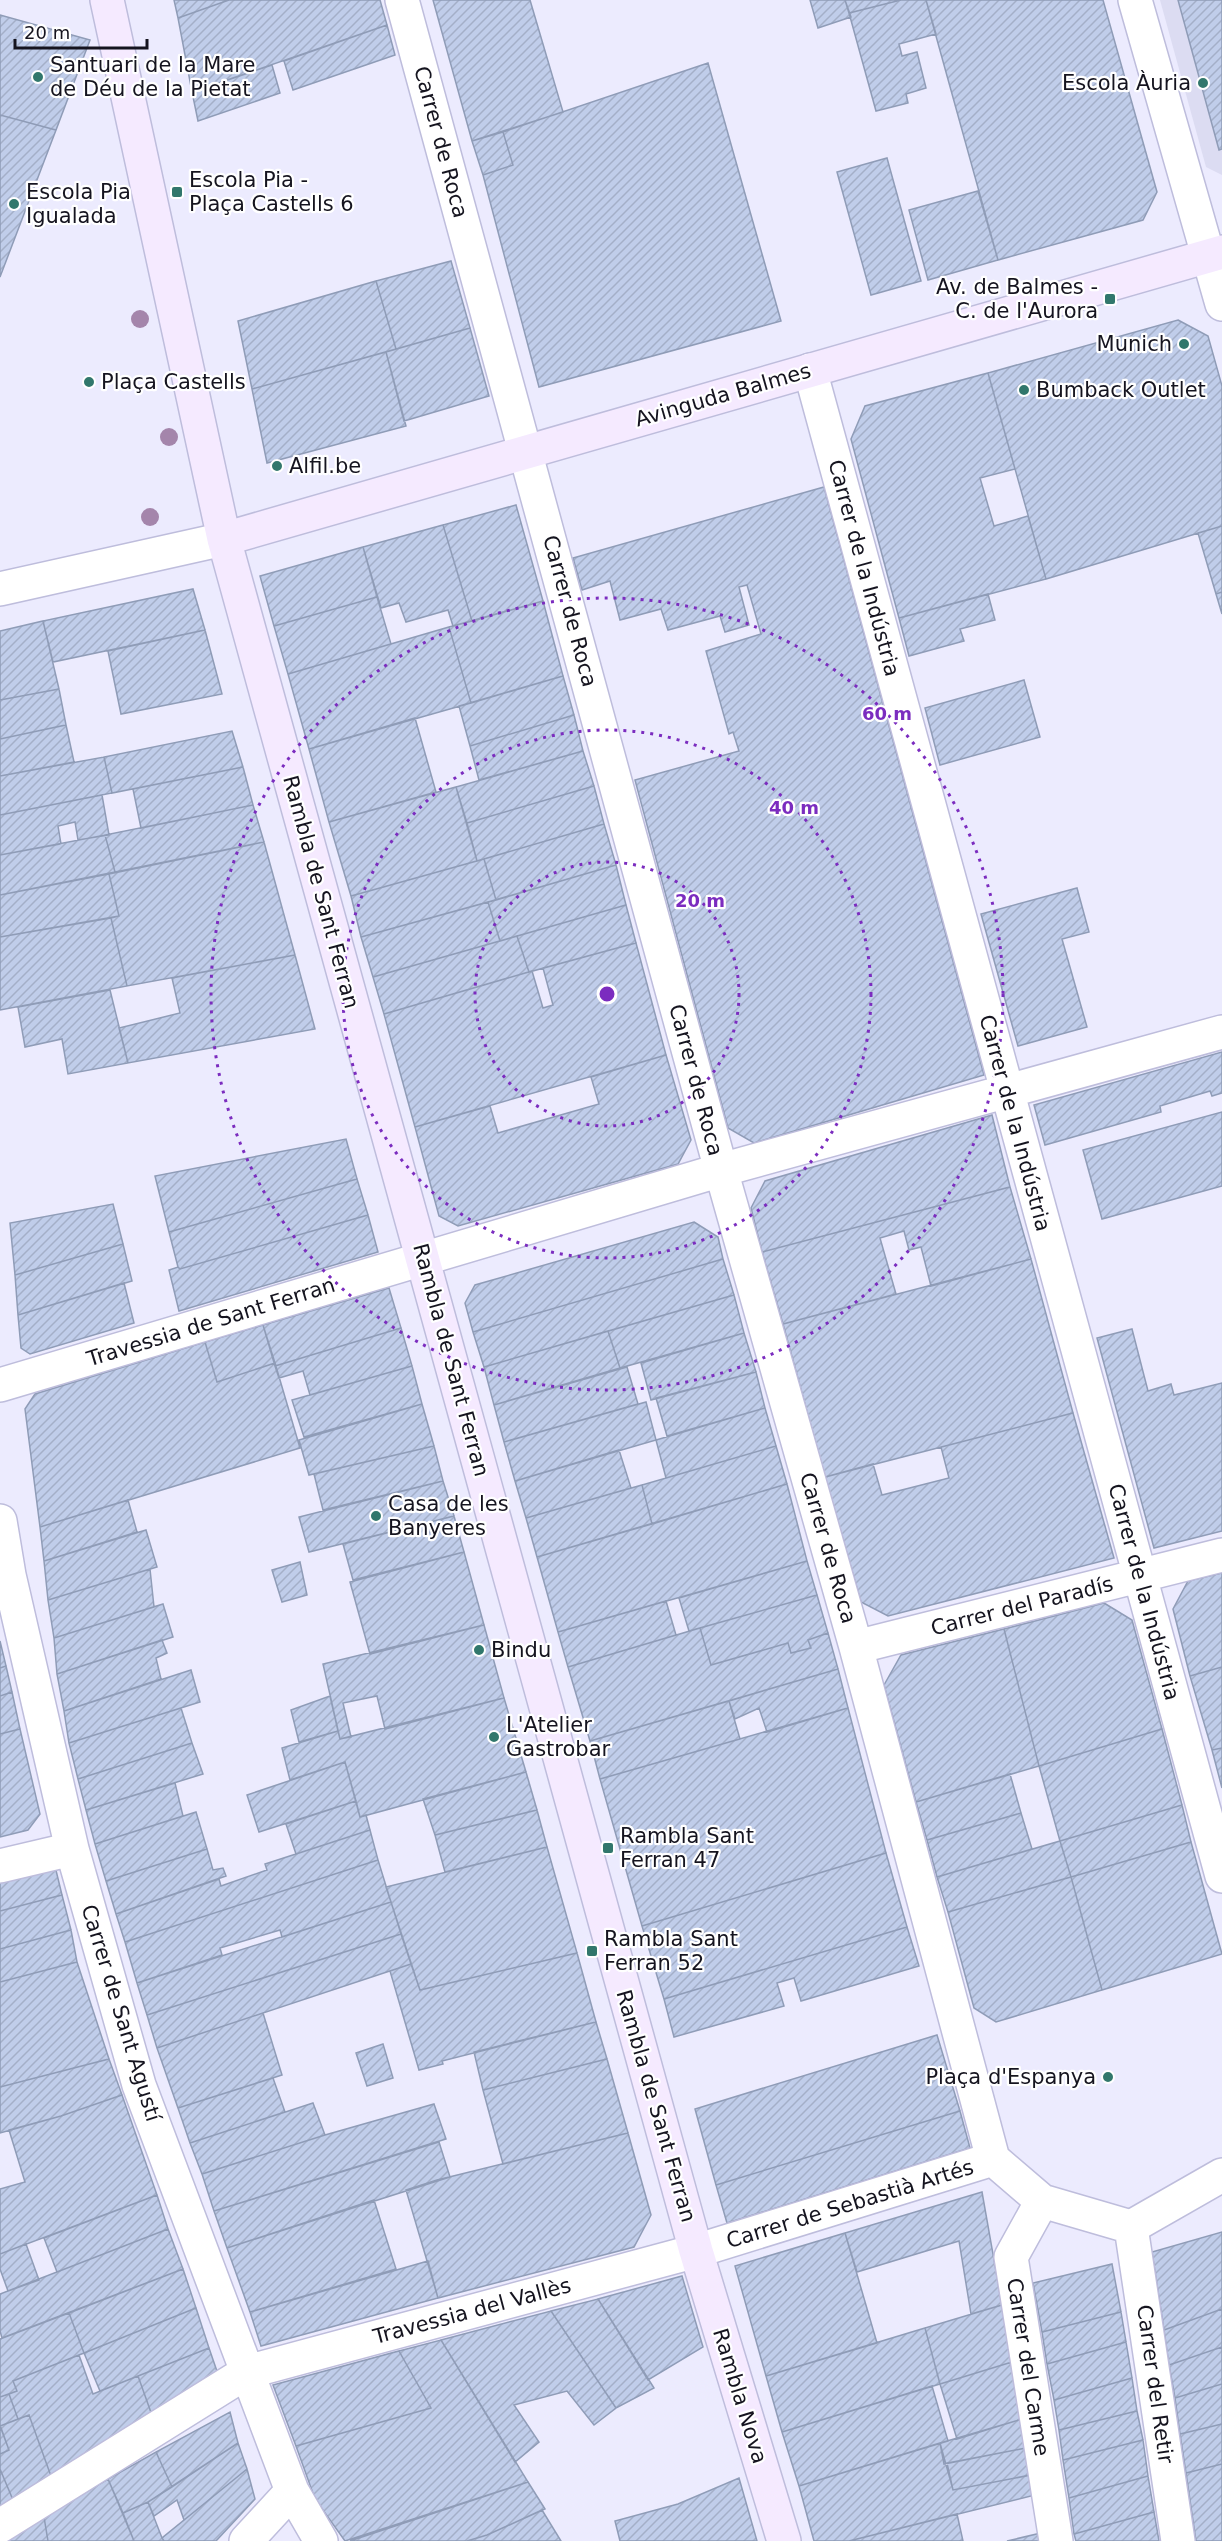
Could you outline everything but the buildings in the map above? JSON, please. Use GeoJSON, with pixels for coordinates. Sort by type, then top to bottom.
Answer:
{"type":"FeatureCollection","features":[{"type":"Feature","properties":{"kind":"street","name":"Rambla de Sant Ferran"},"geometry":{"type":"LineString","coordinates":[[107,0],[224,539],[696,2251]]}},
{"type":"Feature","properties":{"kind":"street","name":"Carrer de Roca"},"geometry":{"type":"LineString","coordinates":[[402,0],[721,1170],[856,1647],[993,2159]]}},
{"type":"Feature","properties":{"kind":"street"},"geometry":{"type":"LineString","coordinates":[[1135,0],[1215,254],[1222,304]]}},
{"type":"Feature","properties":{"kind":"street","name":"Avinguda Balmes"},"geometry":{"type":"LineString","coordinates":[[224,539],[1215,254]]}},
{"type":"Feature","properties":{"kind":"street","name":"Carrer de la Indústria"},"geometry":{"type":"LineString","coordinates":[[810,370],[1222,1876]]}},
{"type":"Feature","properties":{"kind":"street"},"geometry":{"type":"LineString","coordinates":[[0,589],[224,539]]}},
{"type":"Feature","properties":{"kind":"street","name":"Travessia de Sant Ferran"},"geometry":{"type":"LineString","coordinates":[[0,1385],[721,1170],[1222,1032]]}},
{"type":"Feature","properties":{"kind":"street","name":"Carrer de Sant Agustí"},"geometry":{"type":"LineString","coordinates":[[0,1521],[9,1575],[72,1849],[139,2085],[292,2491]]}},
{"type":"Feature","properties":{"kind":"street","name":"Carrer del Paradís"},"geometry":{"type":"LineString","coordinates":[[856,1647],[1222,1555]]}},
{"type":"Feature","properties":{"kind":"street"},"geometry":{"type":"LineString","coordinates":[[0,1866],[72,1849]]}},
{"type":"Feature","properties":{"kind":"street","name":"Carrer de Sebastià Artés"},"geometry":{"type":"LineString","coordinates":[[696,2251],[993,2159],[1042,2201],[1131,2227]]}},
{"type":"Feature","properties":{"kind":"street"},"geometry":{"type":"LineString","coordinates":[[1131,2227],[1222,2175]]}},
{"type":"Feature","properties":{"kind":"street","name":"Carrer del Carme"},"geometry":{"type":"LineString","coordinates":[[1042,2201],[1011,2257],[1056,2541]]}},
{"type":"Feature","properties":{"kind":"street","name":"Carrer del Retir"},"geometry":{"type":"LineString","coordinates":[[1131,2227],[1178,2541]]}},
{"type":"Feature","properties":{"kind":"street","name":"Travessia del Vallès"},"geometry":{"type":"LineString","coordinates":[[0,2526],[248,2372],[696,2251]]}},
{"type":"Feature","properties":{"kind":"street","name":"Rambla Nova"},"geometry":{"type":"LineString","coordinates":[[696,2251],[784,2541]]}},
{"type":"Feature","properties":{"kind":"street"},"geometry":{"type":"LineString","coordinates":[[246,2541],[292,2491]]}},
{"type":"Feature","properties":{"kind":"street"},"geometry":{"type":"LineString","coordinates":[[292,2491],[295,2541]]}},
{"type":"Feature","properties":{"kind":"street"},"geometry":{"type":"LineString","coordinates":[[292,2491],[321,2541]]}},
{"type":"Feature","properties":{"kind":"shaded area","name":"Escola Àuria"},"geometry":{"type":"Polygon","coordinates":[[[1160,0],[1222,0],[1222,175],[1206,167],[1160,0]]]}},
{"type":"Feature","properties":{"kind":"place","name":"Santuari de la Mare de Déu de la Pietat"},"geometry":{"type":"Point","coordinates":[38,77]}},
{"type":"Feature","properties":{"kind":"place","name":"Escola Àuria"},"geometry":{"type":"Point","coordinates":[1203,83]}},
{"type":"Feature","properties":{"kind":"place","name":"Escola Pia - Plaça Castells 6"},"geometry":{"type":"Point","coordinates":[177,192]}},
{"type":"Feature","properties":{"kind":"place","name":"Escola Pia Igualada"},"geometry":{"type":"Point","coordinates":[14,204]}},
{"type":"Feature","properties":{"kind":"place","name":"Av. de Balmes - C. de l'Aurora"},"geometry":{"type":"Point","coordinates":[1110,299]}},
{"type":"Feature","properties":{"kind":"place","name":"Munich"},"geometry":{"type":"Point","coordinates":[1184,344]}},
{"type":"Feature","properties":{"kind":"place","name":"Plaça Castells"},"geometry":{"type":"Point","coordinates":[89,382]}},
{"type":"Feature","properties":{"kind":"place","name":"Bumback Outlet"},"geometry":{"type":"Point","coordinates":[1024,390]}},
{"type":"Feature","properties":{"kind":"place","name":"Alfil.be"},"geometry":{"type":"Point","coordinates":[277,466]}},
{"type":"Feature","properties":{"kind":"place","name":"Casa de les Banyeres"},"geometry":{"type":"Point","coordinates":[376,1516]}},
{"type":"Feature","properties":{"kind":"place","name":"Bindu"},"geometry":{"type":"Point","coordinates":[479,1650]}},
{"type":"Feature","properties":{"kind":"place","name":"L'Atelier Gastrobar"},"geometry":{"type":"Point","coordinates":[494,1737]}},
{"type":"Feature","properties":{"kind":"place","name":"Rambla Sant Ferran 47"},"geometry":{"type":"Point","coordinates":[608,1848]}},
{"type":"Feature","properties":{"kind":"place","name":"Rambla Sant Ferran 52"},"geometry":{"type":"Point","coordinates":[592,1951]}},
{"type":"Feature","properties":{"kind":"place","name":"Plaça d'Espanya"},"geometry":{"type":"Point","coordinates":[1108,2077]}}]}
